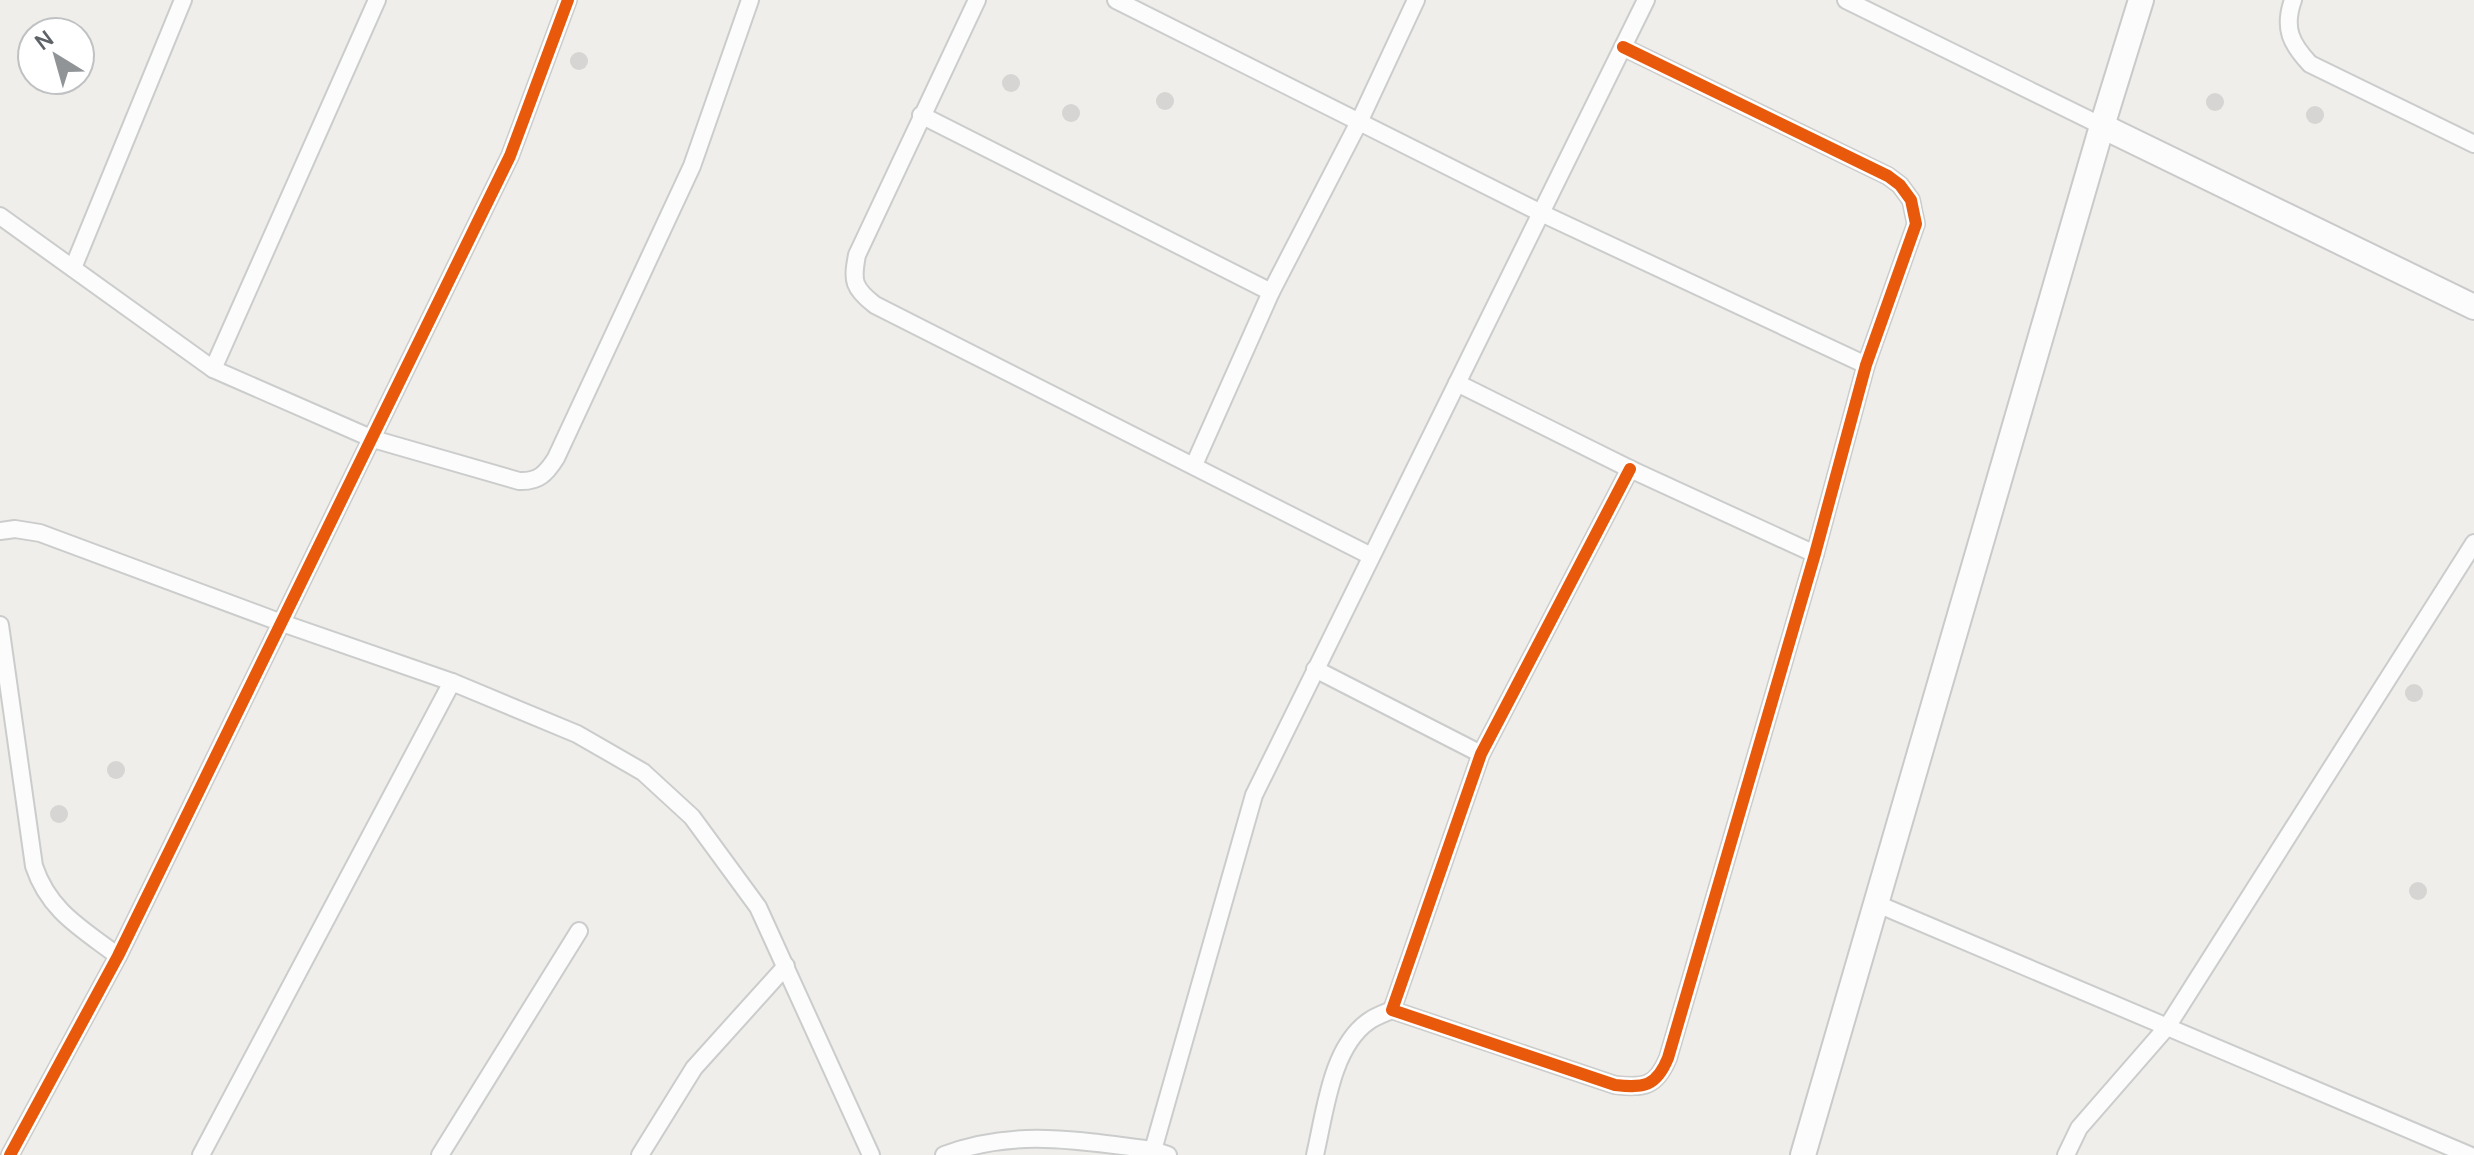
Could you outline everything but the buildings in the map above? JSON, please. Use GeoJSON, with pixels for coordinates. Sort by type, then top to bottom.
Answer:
{"type":"FeatureCollection","features":[{"type":"Feature","properties":{"kind":"street"},"geometry":{"type":"LineString","coordinates":[[73,268],[183,0]]}},
{"type":"Feature","properties":{"kind":"street"},"geometry":{"type":"LineString","coordinates":[[213,369],[377,0]]}},
{"type":"Feature","properties":{"kind":"street"},"geometry":{"type":"LineString","coordinates":[[10,1155],[118,956],[510,156],[568,0]]}},
{"type":"Feature","properties":{"kind":"street"},"geometry":{"type":"LineString","coordinates":[[0,216],[213,369],[373,439],[519,481],[531,481],[548,470],[692,166],[750,0]]}},
{"type":"Feature","properties":{"kind":"street"},"geometry":{"type":"LineString","coordinates":[[977,0],[857,255],[853,275],[856,286],[875,305],[1371,556]]}},
{"type":"Feature","properties":{"kind":"street"},"geometry":{"type":"LineString","coordinates":[[1116,0],[1541,213],[1866,365]]}},
{"type":"Feature","properties":{"kind":"street"},"geometry":{"type":"LineString","coordinates":[[1194,465],[1271,292],[1360,120],[1416,0]]}},
{"type":"Feature","properties":{"kind":"street"},"geometry":{"type":"LineString","coordinates":[[944,1155],[989,1141],[1048,1137],[1160,1152],[1242,830],[1271,758],[1646,0]]}},
{"type":"Feature","properties":{"kind":"street"},"geometry":{"type":"LineString","coordinates":[[1846,0],[2474,307]]}},
{"type":"Feature","properties":{"kind":"street"},"geometry":{"type":"LineString","coordinates":[[1803,1155],[2141,0]]}},
{"type":"Feature","properties":{"kind":"street"},"geometry":{"type":"LineString","coordinates":[[2293,0],[2289,32],[2295,47],[2310,64],[2474,144]]}},
{"type":"Feature","properties":{"kind":"street"},"geometry":{"type":"LineString","coordinates":[[1315,1155],[1340,1055],[1369,1021],[1392,1010],[1615,1085],[1638,1088],[1654,1081],[1663,1070],[1815,554],[1866,365],[1916,224],[1911,200],[1900,185],[1888,176],[1623,47]]}},
{"type":"Feature","properties":{"kind":"street"},"geometry":{"type":"LineString","coordinates":[[921,115],[1271,292]]}},
{"type":"Feature","properties":{"kind":"street"},"geometry":{"type":"LineString","coordinates":[[1457,383],[1630,469],[1815,554]]}},
{"type":"Feature","properties":{"kind":"street"},"geometry":{"type":"LineString","coordinates":[[1392,1010],[1481,754],[1630,469]]}},
{"type":"Feature","properties":{"kind":"street"},"geometry":{"type":"LineString","coordinates":[[0,531],[15,529],[40,533],[452,682],[577,734],[643,772],[692,817],[758,907],[871,1155]]}},
{"type":"Feature","properties":{"kind":"street"},"geometry":{"type":"LineString","coordinates":[[2066,1155],[2079,1128],[2167,1027],[2474,543]]}},
{"type":"Feature","properties":{"kind":"street"},"geometry":{"type":"LineString","coordinates":[[0,625],[34,866],[40,882],[62,914],[118,956]]}},
{"type":"Feature","properties":{"kind":"street"},"geometry":{"type":"LineString","coordinates":[[1315,669],[1481,754]]}},
{"type":"Feature","properties":{"kind":"street"},"geometry":{"type":"LineString","coordinates":[[201,1155],[452,682]]}},
{"type":"Feature","properties":{"kind":"street"},"geometry":{"type":"LineString","coordinates":[[1875,903],[2469,1155]]}},
{"type":"Feature","properties":{"kind":"street"},"geometry":{"type":"LineString","coordinates":[[440,1155],[579,931]]}},
{"type":"Feature","properties":{"kind":"street"},"geometry":{"type":"LineString","coordinates":[[640,1155],[694,1068],[786,966]]}},
{"type":"Feature","properties":{"kind":"cycle path"},"geometry":{"type":"LineString","coordinates":[[10,1155],[118,956],[510,156],[568,0]]}},
{"type":"Feature","properties":{"kind":"cycle path"},"geometry":{"type":"LineString","coordinates":[[1623,47],[1888,176],[1900,185],[1911,200],[1916,224],[1866,365],[1815,554],[1668,1058],[1654,1080],[1634,1086],[1615,1085],[1392,1010],[1481,754],[1630,469]]}}]}
